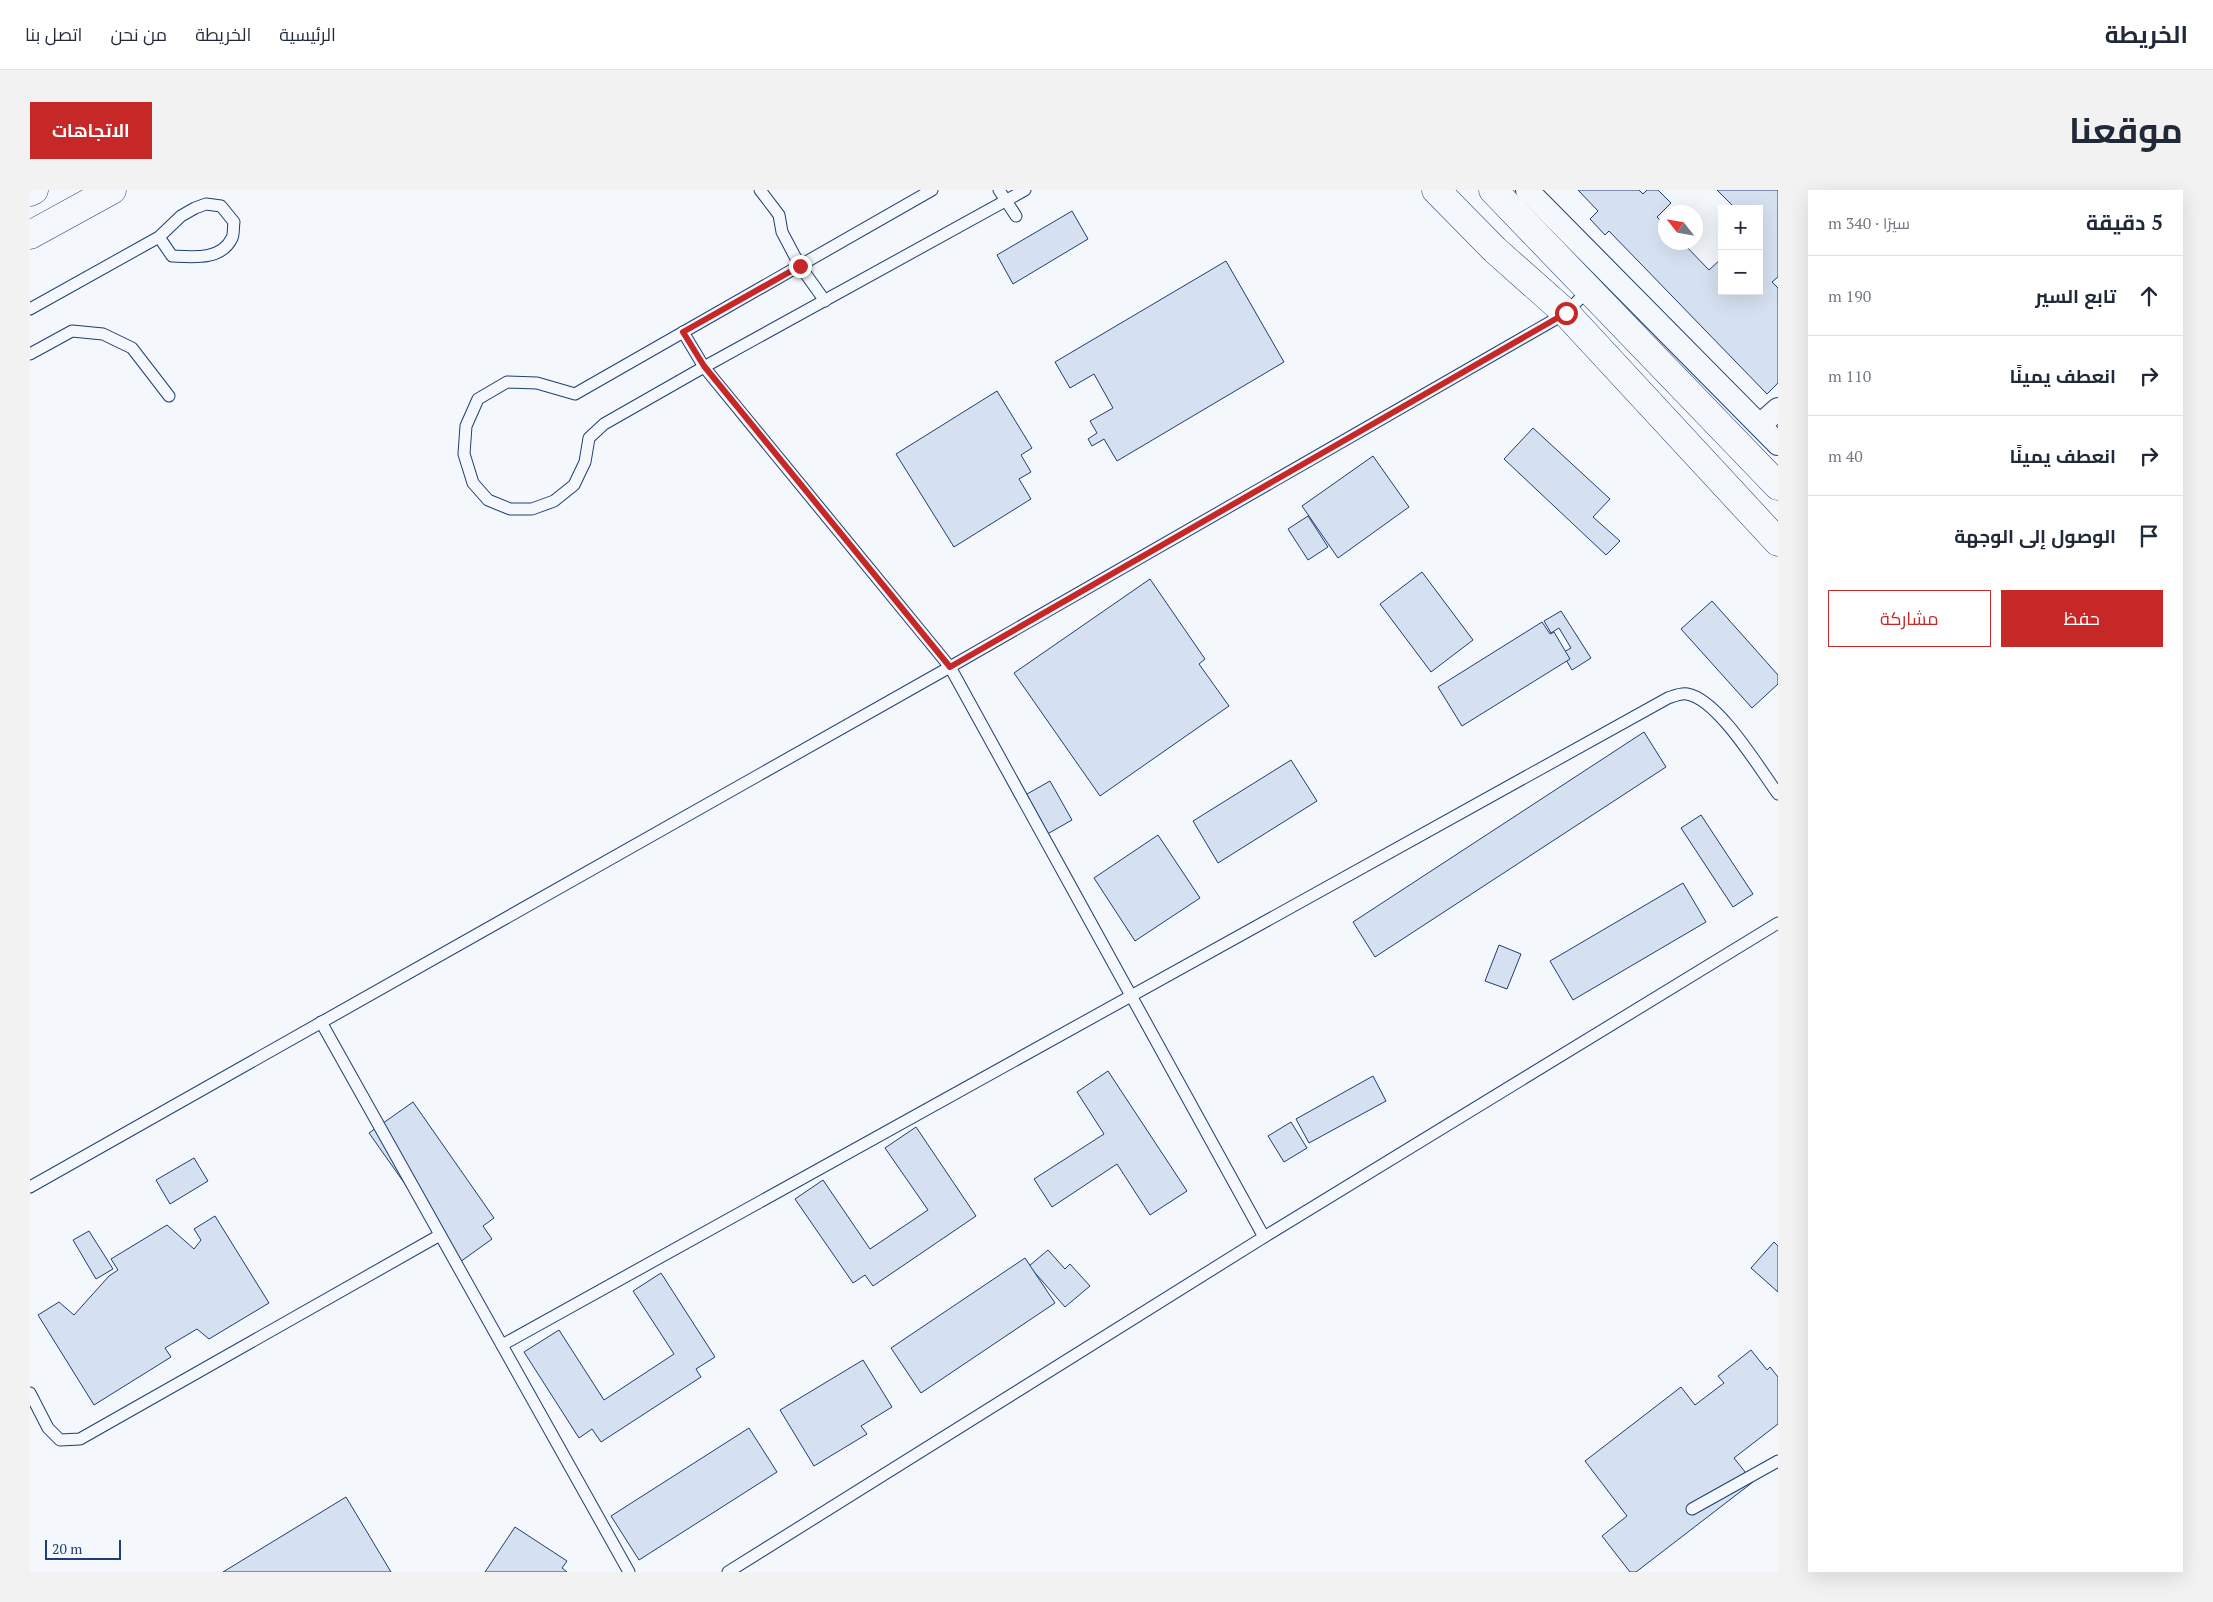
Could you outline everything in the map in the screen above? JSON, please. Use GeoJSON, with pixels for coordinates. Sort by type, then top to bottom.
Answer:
{"type":"FeatureCollection","features":[{"type":"Feature","properties":{"kind":"main road"},"geometry":{"type":"LineString","coordinates":[[30,192],[34,190]]}},
{"type":"Feature","properties":{"kind":"main road"},"geometry":{"type":"LineString","coordinates":[[30,235],[112,190]]}},
{"type":"Feature","properties":{"kind":"main road"},"geometry":{"type":"LineString","coordinates":[[1436,190],[1495,250],[1566,313],[1778,542]]}},
{"type":"Feature","properties":{"kind":"main road"},"geometry":{"type":"LineString","coordinates":[[1493,190],[1778,486]]}},
{"type":"Feature","properties":{"kind":"street"},"geometry":{"type":"LineString","coordinates":[[1527,190],[1778,444]]}},
{"type":"Feature","properties":{"kind":"street"},"geometry":{"type":"LineString","coordinates":[[1760,425],[1778,409]]}},
{"type":"Feature","properties":{"kind":"lane"},"geometry":{"type":"LineString","coordinates":[[760,190],[779,215],[782,232],[800,266],[825,301]]}},
{"type":"Feature","properties":{"kind":"lane"},"geometry":{"type":"LineString","coordinates":[[932,190],[575,394],[537,383],[508,382],[478,399],[466,426],[464,454],[473,483],[488,500],[510,509],[532,509],[554,501],[574,485],[585,462],[589,438],[604,424],[704,366],[1025,190]]}},
{"type":"Feature","properties":{"kind":"lane"},"geometry":{"type":"LineString","coordinates":[[999,190],[1016,216]]}},
{"type":"Feature","properties":{"kind":"lane"},"geometry":{"type":"LineString","coordinates":[[30,309],[159,237],[181,216],[206,204],[221,206],[234,222],[232,238],[222,249],[207,257],[172,256],[159,237]]}},
{"type":"Feature","properties":{"kind":"lane"},"geometry":{"type":"LineString","coordinates":[[30,1187],[950,667],[1566,313],[1588,290]]}},
{"type":"Feature","properties":{"kind":"lane"},"geometry":{"type":"LineString","coordinates":[[30,354],[72,331],[103,334],[132,348],[169,396]]}},
{"type":"Feature","properties":{"kind":"lane"},"geometry":{"type":"LineString","coordinates":[[683,332],[704,366],[950,667],[1264,1237]]}},
{"type":"Feature","properties":{"kind":"lane"},"geometry":{"type":"LineString","coordinates":[[502,1345],[1668,698],[1686,694],[1719,713],[1778,794]]}},
{"type":"Feature","properties":{"kind":"lane"},"geometry":{"type":"LineString","coordinates":[[728,1572],[1264,1237],[1778,923]]}},
{"type":"Feature","properties":{"kind":"lane"},"geometry":{"type":"LineString","coordinates":[[321,1022],[628,1572]]}},
{"type":"Feature","properties":{"kind":"lane"},"geometry":{"type":"LineString","coordinates":[[30,1393],[48,1428],[60,1440],[80,1438],[440,1235]]}},
{"type":"Feature","properties":{"kind":"lane"},"geometry":{"type":"LineString","coordinates":[[1692,1509],[1778,1461]]}},
{"type":"Feature","properties":{"kind":"building"},"geometry":{"type":"Polygon","coordinates":[[[1578,190],[1639,190],[1643,194],[1647,190],[1658,190],[1671,203],[1669,205],[1658,205],[1658,250],[1690,250],[1709,270],[1718,262],[1718,295],[1763,295],[1763,205],[1732,205],[1717,190],[1778,190],[1778,277],[1772,282],[1778,288],[1778,383],[1767,394],[1609,231],[1605,235],[1590,219],[1598,211],[1578,190]]]}},
{"type":"Feature","properties":{"kind":"building"},"geometry":{"type":"Polygon","coordinates":[[[1072,211],[1088,239],[1013,284],[997,255],[1072,211]]]}},
{"type":"Feature","properties":{"kind":"building"},"geometry":{"type":"Polygon","coordinates":[[[1226,261],[1284,362],[1117,461],[1104,439],[1092,446],[1088,439],[1097,433],[1090,421],[1113,408],[1094,374],[1070,388],[1055,362],[1226,261]]]}},
{"type":"Feature","properties":{"kind":"building"},"geometry":{"type":"Polygon","coordinates":[[[997,391],[1032,448],[1021,455],[1031,472],[1019,479],[1031,499],[954,547],[896,454],[997,391]]]}},
{"type":"Feature","properties":{"kind":"building"},"geometry":{"type":"Polygon","coordinates":[[[1533,428],[1610,499],[1593,517],[1620,541],[1606,555],[1504,459],[1533,428]]]}},
{"type":"Feature","properties":{"kind":"building"},"geometry":{"type":"Polygon","coordinates":[[[1373,456],[1409,507],[1338,558],[1302,506],[1373,456]]]}},
{"type":"Feature","properties":{"kind":"building"},"geometry":{"type":"Polygon","coordinates":[[[1308,516],[1328,547],[1308,560],[1288,529],[1308,516]]]}},
{"type":"Feature","properties":{"kind":"building"},"geometry":{"type":"Polygon","coordinates":[[[1422,572],[1473,640],[1431,672],[1380,604],[1422,572]]]}},
{"type":"Feature","properties":{"kind":"building"},"geometry":{"type":"Polygon","coordinates":[[[1150,579],[1205,659],[1199,664],[1229,706],[1100,796],[1014,673],[1150,579]]]}},
{"type":"Feature","properties":{"kind":"building"},"geometry":{"type":"Polygon","coordinates":[[[1712,601],[1778,675],[1778,684],[1752,708],[1681,629],[1712,601]]]}},
{"type":"Feature","properties":{"kind":"building"},"geometry":{"type":"Polygon","coordinates":[[[1561,611],[1591,658],[1572,670],[1562,653],[1571,648],[1559,628],[1551,633],[1544,621],[1561,611]]]}},
{"type":"Feature","properties":{"kind":"building"},"geometry":{"type":"Polygon","coordinates":[[[1542,622],[1550,634],[1554,632],[1570,659],[1462,726],[1438,687],[1542,622]]]}},
{"type":"Feature","properties":{"kind":"building"},"geometry":{"type":"Polygon","coordinates":[[[1644,732],[1666,767],[1375,957],[1353,922],[1644,732]]]}},
{"type":"Feature","properties":{"kind":"building"},"geometry":{"type":"Polygon","coordinates":[[[1291,760],[1317,801],[1218,863],[1193,821],[1291,760]]]}},
{"type":"Feature","properties":{"kind":"building"},"geometry":{"type":"Polygon","coordinates":[[[1050,781],[1072,820],[1042,837],[1020,798],[1050,781]]]}},
{"type":"Feature","properties":{"kind":"building"},"geometry":{"type":"Polygon","coordinates":[[[1701,815],[1753,894],[1733,907],[1681,828],[1701,815]]]}},
{"type":"Feature","properties":{"kind":"building"},"geometry":{"type":"Polygon","coordinates":[[[1158,835],[1200,898],[1135,941],[1094,878],[1158,835]]]}},
{"type":"Feature","properties":{"kind":"building"},"geometry":{"type":"Polygon","coordinates":[[[1683,883],[1706,922],[1573,1000],[1550,961],[1683,883]]]}},
{"type":"Feature","properties":{"kind":"building"},"geometry":{"type":"Polygon","coordinates":[[[1499,945],[1521,954],[1507,989],[1485,981],[1499,945]]]}},
{"type":"Feature","properties":{"kind":"building"},"geometry":{"type":"Polygon","coordinates":[[[1108,1071],[1187,1191],[1150,1215],[1117,1164],[1052,1207],[1034,1179],[1104,1134],[1077,1092],[1108,1071]]]}},
{"type":"Feature","properties":{"kind":"building"},"geometry":{"type":"Polygon","coordinates":[[[1373,1076],[1386,1101],[1309,1143],[1296,1119],[1373,1076]]]}},
{"type":"Feature","properties":{"kind":"building"},"geometry":{"type":"Polygon","coordinates":[[[413,1102],[494,1218],[483,1226],[492,1239],[460,1262],[369,1133],[413,1102]]]}},
{"type":"Feature","properties":{"kind":"building"},"geometry":{"type":"Polygon","coordinates":[[[1291,1122],[1307,1148],[1284,1162],[1268,1136],[1291,1122]]]}},
{"type":"Feature","properties":{"kind":"building"},"geometry":{"type":"Polygon","coordinates":[[[916,1127],[976,1216],[873,1286],[865,1275],[853,1283],[795,1199],[823,1180],[870,1249],[928,1210],[885,1148],[916,1127]]]}},
{"type":"Feature","properties":{"kind":"building"},"geometry":{"type":"Polygon","coordinates":[[[194,1158],[208,1181],[170,1204],[156,1180],[194,1158]]]}},
{"type":"Feature","properties":{"kind":"building"},"geometry":{"type":"Polygon","coordinates":[[[215,1216],[269,1303],[209,1339],[197,1329],[165,1348],[171,1357],[94,1405],[38,1315],[59,1302],[74,1315],[109,1276],[118,1270],[111,1259],[167,1225],[194,1249],[201,1240],[194,1229],[215,1216]]]}},
{"type":"Feature","properties":{"kind":"building"},"geometry":{"type":"Polygon","coordinates":[[[89,1231],[113,1269],[96,1279],[73,1240],[89,1231]]]}},
{"type":"Feature","properties":{"kind":"building"},"geometry":{"type":"Polygon","coordinates":[[[1774,1242],[1778,1246],[1778,1292],[1751,1268],[1774,1242]]]}},
{"type":"Feature","properties":{"kind":"building"},"geometry":{"type":"Polygon","coordinates":[[[1048,1250],[1065,1269],[1070,1264],[1090,1286],[1065,1307],[1029,1266],[1048,1250]]]}},
{"type":"Feature","properties":{"kind":"building"},"geometry":{"type":"Polygon","coordinates":[[[1025,1258],[1055,1303],[921,1393],[891,1348],[1025,1258]]]}},
{"type":"Feature","properties":{"kind":"building"},"geometry":{"type":"Polygon","coordinates":[[[661,1273],[715,1357],[696,1369],[701,1377],[601,1442],[592,1429],[579,1438],[524,1352],[559,1330],[604,1400],[674,1354],[633,1291],[661,1273]]]}},
{"type":"Feature","properties":{"kind":"building"},"geometry":{"type":"Polygon","coordinates":[[[1751,1350],[1767,1370],[1770,1367],[1778,1377],[1778,1424],[1734,1458],[1753,1482],[1636,1572],[1630,1572],[1602,1536],[1627,1516],[1585,1461],[1681,1387],[1695,1405],[1724,1383],[1718,1376],[1751,1350]]]}},
{"type":"Feature","properties":{"kind":"building"},"geometry":{"type":"Polygon","coordinates":[[[863,1360],[892,1407],[861,1426],[867,1434],[814,1466],[780,1410],[863,1360]]]}},
{"type":"Feature","properties":{"kind":"building"},"geometry":{"type":"Polygon","coordinates":[[[749,1428],[777,1472],[639,1560],[611,1516],[749,1428]]]}},
{"type":"Feature","properties":{"kind":"building"},"geometry":{"type":"Polygon","coordinates":[[[346,1497],[391,1572],[223,1572],[346,1497]]]}},
{"type":"Feature","properties":{"kind":"building"},"geometry":{"type":"Polygon","coordinates":[[[515,1527],[567,1561],[562,1568],[567,1572],[485,1572],[515,1527]]]}},
{"type":"Feature","properties":{"kind":"route"},"geometry":{"type":"LineString","coordinates":[[800,266],[683,332],[704,366],[950,667],[1566,313]]}}]}
